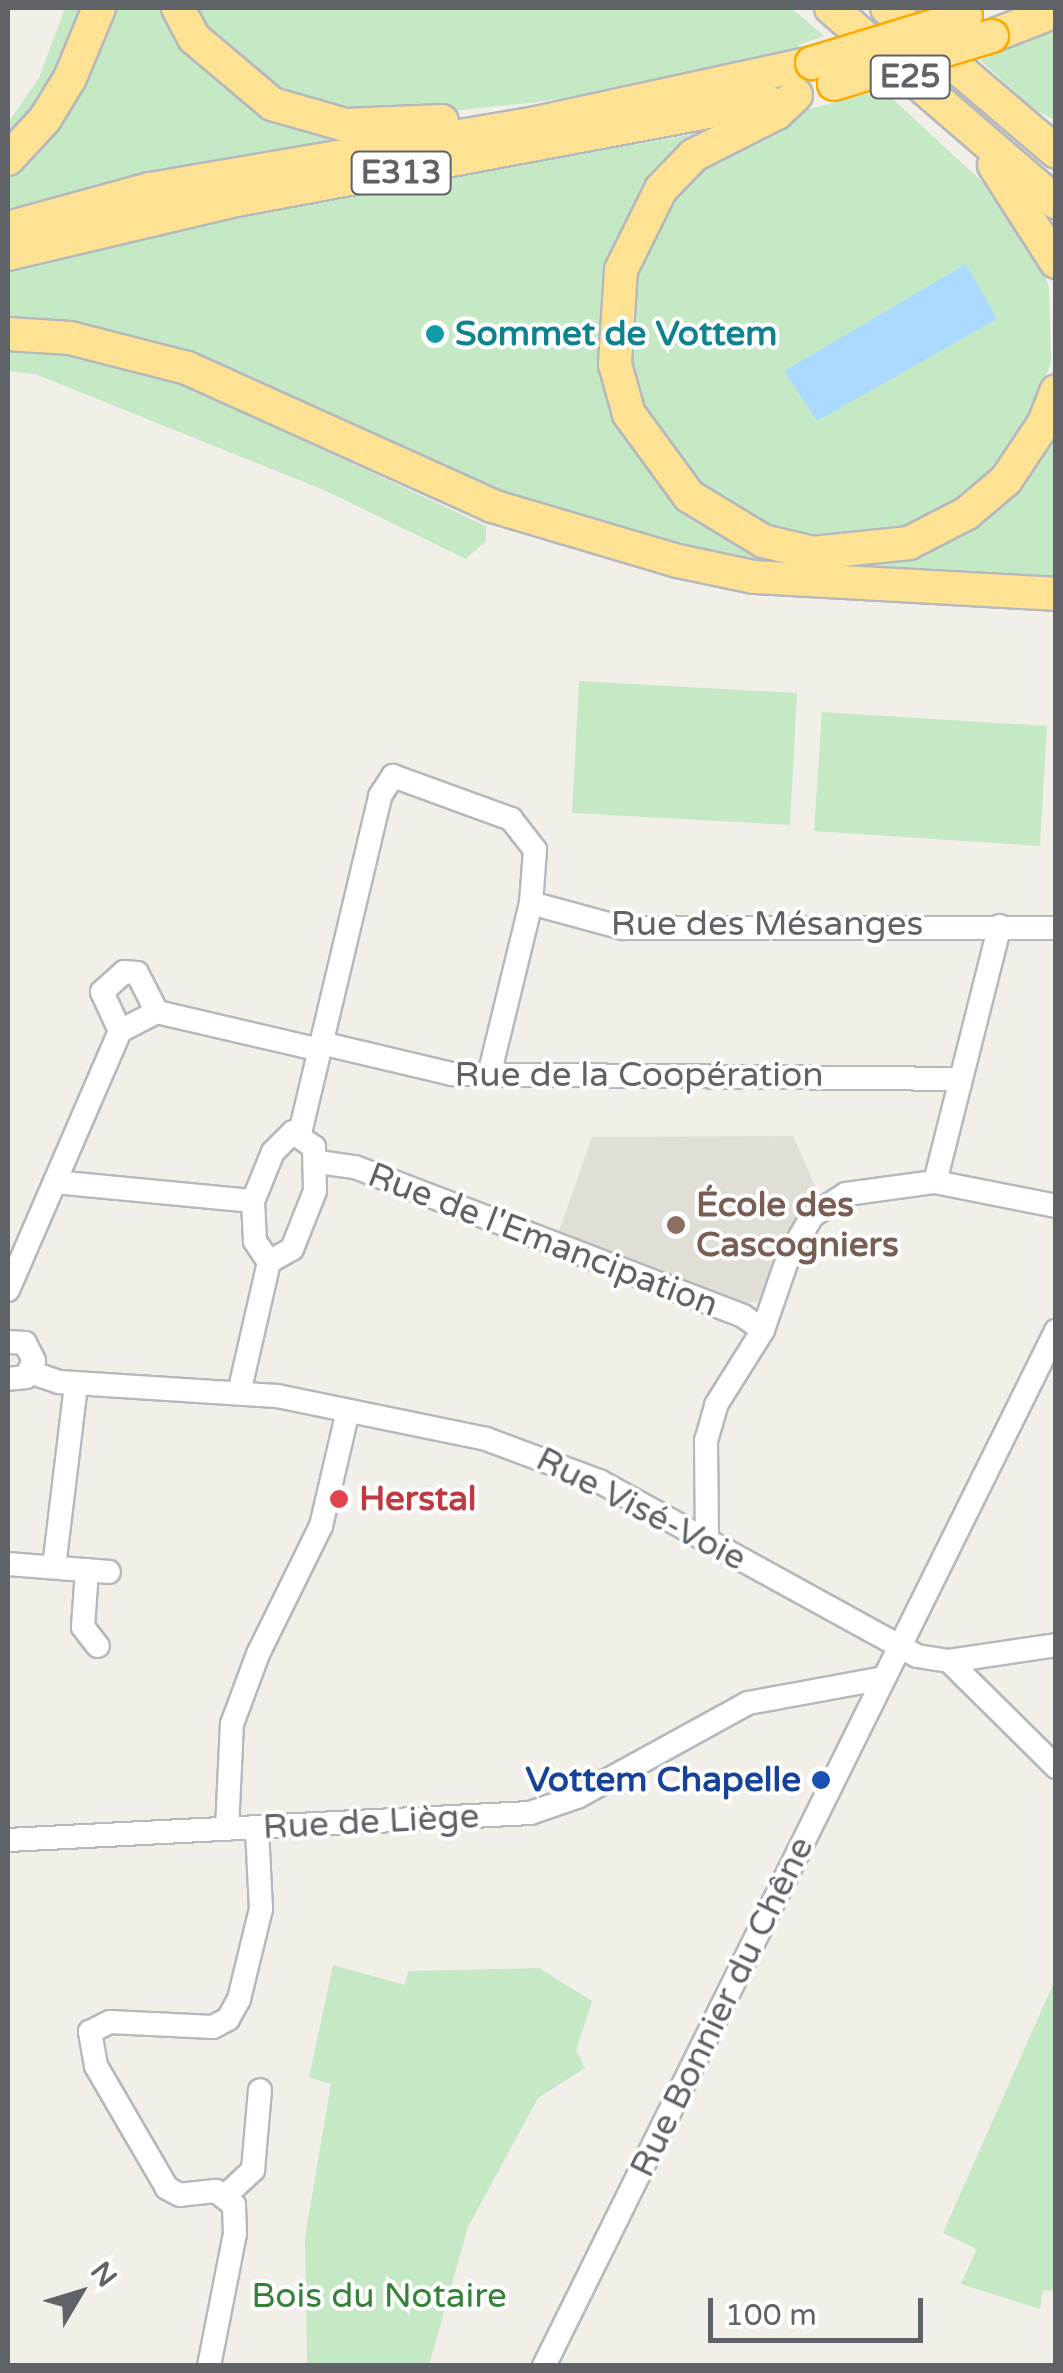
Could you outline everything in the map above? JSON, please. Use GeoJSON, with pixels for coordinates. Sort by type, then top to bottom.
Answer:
{"type":"FeatureCollection","features":[{"type":"Feature","properties":{"kind":"highway"},"geometry":{"type":"LineString","coordinates":[[8,159],[62,91],[99,8]]}},
{"type":"Feature","properties":{"kind":"highway"},"geometry":{"type":"LineString","coordinates":[[178,8],[194,38],[230,73],[272,104],[311,118],[345,125],[495,116],[536,123]]}},
{"type":"Feature","properties":{"kind":"highway","name":"E25"},"geometry":{"type":"LineString","coordinates":[[832,8],[1056,202]]}},
{"type":"Feature","properties":{"kind":"highway","name":"E25"},"geometry":{"type":"LineString","coordinates":[[887,8],[1056,152]]}},
{"type":"Feature","properties":{"kind":"highway","name":"E313"},"geometry":{"type":"LineString","coordinates":[[8,228],[150,189],[823,74],[982,20],[1056,12]]}},
{"type":"Feature","properties":{"kind":"highway","name":"E313"},"geometry":{"type":"LineString","coordinates":[[8,254],[237,200],[796,95],[823,74]]}},
{"type":"Feature","properties":{"kind":"highway"},"geometry":{"type":"LineString","coordinates":[[796,95],[683,166],[636,229],[622,270],[615,364],[629,414],[678,484],[725,523],[763,541],[813,553],[909,542],[967,513],[1006,480],[1044,423],[1056,391]]}},
{"type":"Feature","properties":{"kind":"highway"},"geometry":{"type":"LineString","coordinates":[[989,146],[996,173],[1039,228],[1056,262]]}},
{"type":"Feature","properties":{"kind":"highway"},"geometry":{"type":"LineString","coordinates":[[8,334],[70,338],[186,368],[492,506],[678,562],[754,577],[1056,594]]}},
{"type":"Feature","properties":{"kind":"street"},"geometry":{"type":"LineString","coordinates":[[300,1133],[385,780],[406,779],[520,825],[537,860],[532,903],[490,1075]]}},
{"type":"Feature","properties":{"kind":"street","name":"Rue des Mésanges"},"geometry":{"type":"LineString","coordinates":[[532,903],[622,928],[1056,928]]}},
{"type":"Feature","properties":{"kind":"street"},"geometry":{"type":"LineString","coordinates":[[935,1182],[1000,926]]}},
{"type":"Feature","properties":{"kind":"street"},"geometry":{"type":"LineString","coordinates":[[8,1290],[120,1031],[157,1012],[139,976],[124,972],[105,982],[102,992],[120,1031]]}},
{"type":"Feature","properties":{"kind":"street","name":"Rue de la Coopération"},"geometry":{"type":"LineString","coordinates":[[157,1012],[430,1073],[960,1079]]}},
{"type":"Feature","properties":{"kind":"street"},"geometry":{"type":"LineString","coordinates":[[239,1393],[269,1262],[255,1241],[253,1201],[278,1144],[285,1134],[300,1133],[314,1146],[318,1162],[299,1237],[288,1255],[269,1262]]}},
{"type":"Feature","properties":{"kind":"street","name":"Rue de l'Emancipation"},"geometry":{"type":"LineString","coordinates":[[318,1162],[372,1174],[742,1316],[763,1330]]}},
{"type":"Feature","properties":{"kind":"street"},"geometry":{"type":"LineString","coordinates":[[54,1182],[253,1201]]}},
{"type":"Feature","properties":{"kind":"street"},"geometry":{"type":"LineString","coordinates":[[707,1538],[706,1441],[716,1406],[763,1330],[788,1258],[812,1216],[846,1194],[935,1182],[1056,1206]]}},
{"type":"Feature","properties":{"kind":"street","name":"Rue Bonnier du Chêne"},"geometry":{"type":"LineString","coordinates":[[544,2366],[1056,1331]]}},
{"type":"Feature","properties":{"kind":"street","name":"Rue Visé-Voie"},"geometry":{"type":"LineString","coordinates":[[8,1342],[30,1348],[19,1376],[76,1384],[239,1393],[348,1410],[522,1449],[707,1538],[900,1648],[949,1661],[1056,1645]]}},
{"type":"Feature","properties":{"kind":"street"},"geometry":{"type":"LineString","coordinates":[[54,1567],[76,1384]]}},
{"type":"Feature","properties":{"kind":"street"},"geometry":{"type":"LineString","coordinates":[[226,1829],[232,1724],[258,1654],[322,1526],[348,1410]]}},
{"type":"Feature","properties":{"kind":"street"},"geometry":{"type":"LineString","coordinates":[[8,1564],[98,1571],[83,1628],[98,1646]]}},
{"type":"Feature","properties":{"kind":"street"},"geometry":{"type":"LineString","coordinates":[[949,1661],[1056,1768]]}},
{"type":"Feature","properties":{"kind":"street","name":"Rue de Liège"},"geometry":{"type":"LineString","coordinates":[[8,1840],[530,1813],[577,1797],[748,1703],[884,1678]]}},
{"type":"Feature","properties":{"kind":"street"},"geometry":{"type":"LineString","coordinates":[[209,2366],[235,2234],[234,2205],[216,2192],[180,2195],[167,2188],[96,2066],[90,2032],[110,2022],[213,2027],[228,2019],[239,2000],[261,1910],[257,1829]]}},
{"type":"Feature","properties":{"kind":"street"},"geometry":{"type":"LineString","coordinates":[[224,2197],[253,2170],[260,2090]]}},
{"type":"Feature","properties":{"kind":"shaded area","name":"École des Cascogniers"},"geometry":{"type":"Polygon","coordinates":[[[793,1136],[819,1195],[787,1231],[768,1294],[758,1301],[741,1304],[558,1234],[592,1137],[793,1136]]]}},
{"type":"Feature","properties":{"kind":"green space"},"geometry":{"type":"Polygon","coordinates":[[[65,8],[85,8],[77,34],[37,106],[8,142],[8,123],[39,78],[65,8]]]}},
{"type":"Feature","properties":{"kind":"green space"},"geometry":{"type":"Polygon","coordinates":[[[104,8],[163,8],[184,42],[356,137],[144,174],[8,210],[8,169],[104,8]]]}},
{"type":"Feature","properties":{"kind":"green space"},"geometry":{"type":"Polygon","coordinates":[[[186,8],[791,8],[824,36],[798,45],[801,50],[661,81],[539,102],[371,119],[258,86],[186,8]]]}},
{"type":"Feature","properties":{"kind":"green space"},"geometry":{"type":"Polygon","coordinates":[[[1055,27],[1055,120],[1035,110],[980,60],[1055,27]]]}},
{"type":"Feature","properties":{"kind":"green space"},"geometry":{"type":"Polygon","coordinates":[[[883,90],[991,190],[1036,244],[1049,288],[1051,361],[1028,431],[978,490],[906,532],[819,542],[776,532],[697,485],[647,417],[628,343],[636,271],[665,207],[693,174],[801,111],[883,90]]]}},
{"type":"Feature","properties":{"kind":"green space"},"geometry":{"type":"Polygon","coordinates":[[[716,130],[683,151],[604,347],[701,520],[892,560],[1055,417],[1055,588],[744,563],[534,508],[420,462],[8,324],[8,272],[73,252],[241,215],[716,130]]]}},
{"type":"Feature","properties":{"kind":"green space"},"geometry":{"type":"Polygon","coordinates":[[[8,350],[76,354],[162,374],[486,526],[486,541],[466,559],[324,490],[35,374],[8,371],[8,350]]]}},
{"type":"Feature","properties":{"kind":"green space"},"geometry":{"type":"Polygon","coordinates":[[[579,681],[797,693],[790,825],[572,813],[579,681]]]}},
{"type":"Feature","properties":{"kind":"green space"},"geometry":{"type":"Polygon","coordinates":[[[822,712],[1047,726],[1040,846],[814,831],[822,712]]]}},
{"type":"Feature","properties":{"kind":"green space","name":"Bois du Notaire"},"geometry":{"type":"Polygon","coordinates":[[[333,1965],[405,1985],[408,1971],[539,1968],[592,2001],[576,2050],[585,2068],[538,2098],[468,2227],[429,2365],[307,2365],[305,2237],[331,2084],[309,2077],[333,1965]]]}},
{"type":"Feature","properties":{"kind":"green space"},"geometry":{"type":"Polygon","coordinates":[[[1055,1980],[1056,2291],[1043,2290],[1040,2309],[961,2284],[977,2249],[943,2233],[1055,1980]]]}},
{"type":"Feature","properties":{"kind":"water"},"geometry":{"type":"Polygon","coordinates":[[[966,264],[997,319],[817,421],[784,371],[966,264]]]}},
{"type":"Feature","properties":{"kind":"place","name":"Sommet de Vottem"},"geometry":{"type":"Point","coordinates":[435,334]}},
{"type":"Feature","properties":{"kind":"place","name":"École des Cascogniers"},"geometry":{"type":"Point","coordinates":[676,1225]}},
{"type":"Feature","properties":{"kind":"place","name":"Herstal"},"geometry":{"type":"Point","coordinates":[339,1499]}},
{"type":"Feature","properties":{"kind":"place","name":"Vottem Chapelle"},"geometry":{"type":"Point","coordinates":[821,1780]}}]}
